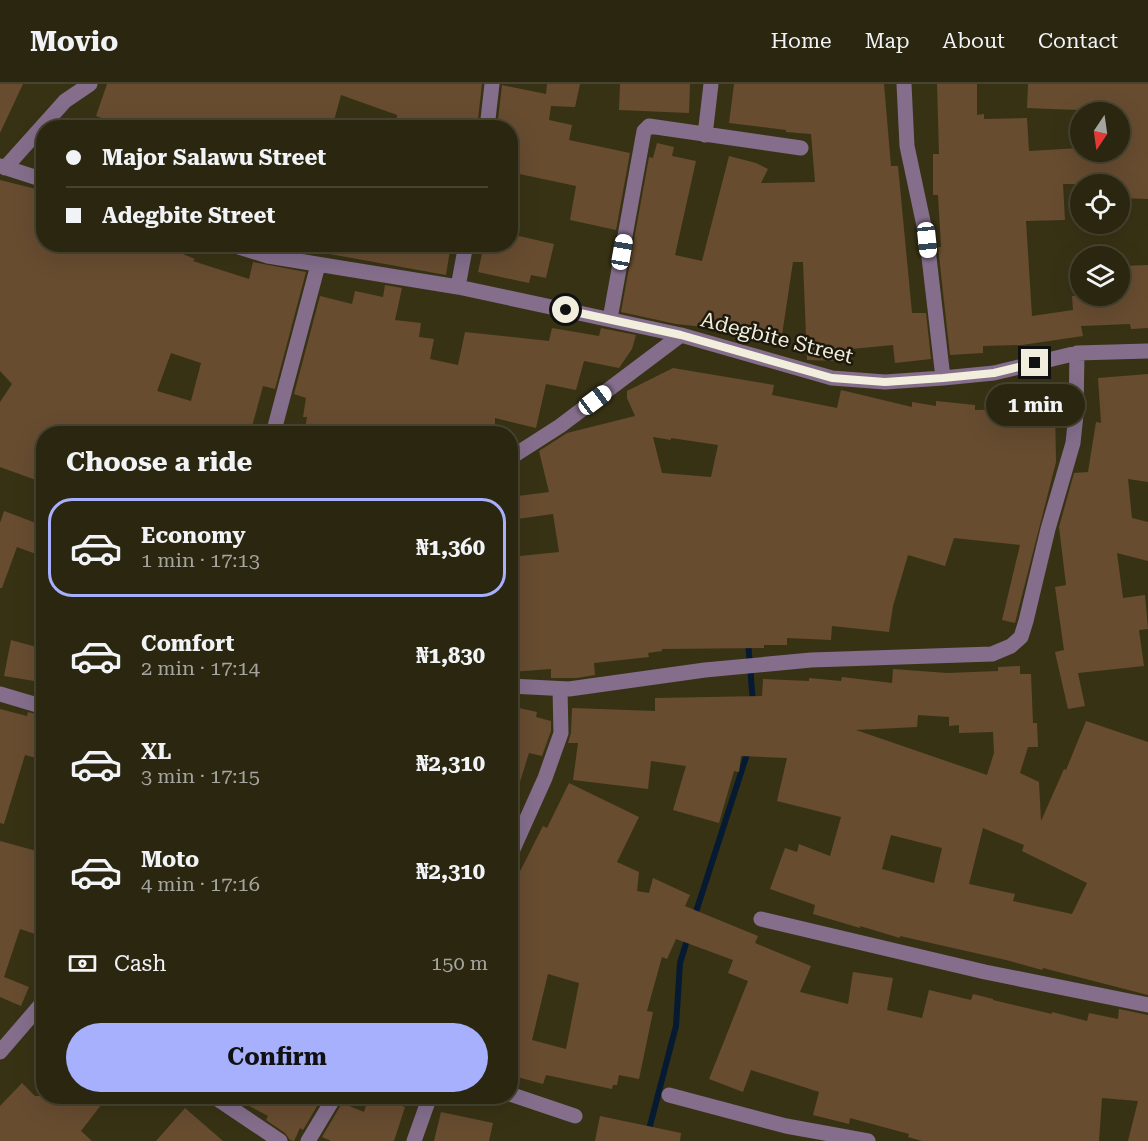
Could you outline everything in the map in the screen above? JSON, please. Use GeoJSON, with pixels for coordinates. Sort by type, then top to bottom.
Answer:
{"type":"FeatureCollection","features":[{"type":"Feature","properties":{"kind":"street"},"geometry":{"type":"LineString","coordinates":[[65,84],[65,101]]}},
{"type":"Feature","properties":{"kind":"street"},"geometry":{"type":"LineString","coordinates":[[47,120],[65,101],[90,84]]}},
{"type":"Feature","properties":{"kind":"street"},"geometry":{"type":"LineString","coordinates":[[488,120],[492,84]]}},
{"type":"Feature","properties":{"kind":"street"},"geometry":{"type":"LineString","coordinates":[[705,135],[711,84]]}},
{"type":"Feature","properties":{"kind":"street"},"geometry":{"type":"LineString","coordinates":[[904,84],[907,146],[927,240],[943,378]]}},
{"type":"Feature","properties":{"kind":"street"},"geometry":{"type":"LineString","coordinates":[[610,319],[644,131],[649,126],[801,148]]}},
{"type":"Feature","properties":{"kind":"street"},"geometry":{"type":"LineString","coordinates":[[36,132],[3,167],[36,177]]}},
{"type":"Feature","properties":{"kind":"street","name":"Adegbite Street"},"geometry":{"type":"LineString","coordinates":[[255,252],[318,265],[458,287],[610,319],[681,335],[832,378],[885,382],[943,378],[994,373],[1077,352],[1148,351]]}},
{"type":"Feature","properties":{"kind":"street"},"geometry":{"type":"LineString","coordinates":[[458,287],[465,252]]}},
{"type":"Feature","properties":{"kind":"street"},"geometry":{"type":"LineString","coordinates":[[275,426],[318,265]]}},
{"type":"Feature","properties":{"kind":"street"},"geometry":{"type":"LineString","coordinates":[[518,453],[560,426],[681,335]]}},
{"type":"Feature","properties":{"kind":"street"},"geometry":{"type":"LineString","coordinates":[[518,686],[560,689],[705,670],[811,660],[992,654],[1011,646],[1021,637],[1026,621],[1048,529],[1073,444],[1077,415],[1077,352]]}},
{"type":"Feature","properties":{"kind":"street"},"geometry":{"type":"LineString","coordinates":[[518,838],[545,778],[561,733],[560,689]]}},
{"type":"Feature","properties":{"kind":"street"},"geometry":{"type":"LineString","coordinates":[[0,694],[36,705]]}},
{"type":"Feature","properties":{"kind":"street"},"geometry":{"type":"LineString","coordinates":[[761,919],[985,972],[1148,1005]]}},
{"type":"Feature","properties":{"kind":"street"},"geometry":{"type":"LineString","coordinates":[[0,1052],[36,1010]]}},
{"type":"Feature","properties":{"kind":"street"},"geometry":{"type":"LineString","coordinates":[[669,1095],[786,1126],[847,1139],[868,1141]]}},
{"type":"Feature","properties":{"kind":"street"},"geometry":{"type":"LineString","coordinates":[[518,1097],[575,1116]]}},
{"type":"Feature","properties":{"kind":"street"},"geometry":{"type":"LineString","coordinates":[[223,1104],[264,1137],[280,1141]]}},
{"type":"Feature","properties":{"kind":"street"},"geometry":{"type":"LineString","coordinates":[[308,1141],[330,1104]]}},
{"type":"Feature","properties":{"kind":"street"},"geometry":{"type":"LineString","coordinates":[[414,1141],[427,1104]]}},
{"type":"Feature","properties":{"kind":"building"},"geometry":{"type":"Polygon","coordinates":[[[0,84],[23,84],[0,133],[0,84]]]}},
{"type":"Feature","properties":{"kind":"building"},"geometry":{"type":"Polygon","coordinates":[[[107,84],[482,84],[478,120],[396,120],[397,115],[341,95],[334,120],[107,120],[96,116],[107,84]]]}},
{"type":"Feature","properties":{"kind":"building"},"geometry":{"type":"Polygon","coordinates":[[[547,84],[580,84],[575,107],[551,106],[549,120],[572,125],[569,140],[630,153],[616,230],[570,220],[576,186],[518,174],[518,120],[498,120],[502,85],[546,94],[547,84]]]}},
{"type":"Feature","properties":{"kind":"building"},"geometry":{"type":"Polygon","coordinates":[[[620,84],[690,84],[689,113],[619,110],[620,84]]]}},
{"type":"Feature","properties":{"kind":"building"},"geometry":{"type":"Polygon","coordinates":[[[734,84],[884,84],[891,166],[898,166],[912,313],[926,313],[931,359],[895,363],[893,345],[841,350],[841,361],[807,360],[803,262],[793,262],[782,335],[676,324],[621,312],[649,157],[653,158],[657,143],[674,147],[672,156],[696,161],[675,255],[702,261],[729,156],[756,163],[768,169],[761,183],[815,182],[811,134],[729,123],[734,84]]]}},
{"type":"Feature","properties":{"kind":"building"},"geometry":{"type":"Polygon","coordinates":[[[937,84],[977,84],[977,115],[984,114],[984,119],[1027,118],[1029,151],[1070,149],[1070,162],[1130,162],[1130,102],[1070,102],[1070,110],[1027,108],[1028,84],[1148,84],[1148,199],[1130,198],[1130,174],[1070,174],[1070,184],[1063,184],[1065,220],[1026,221],[1032,316],[1073,310],[1073,306],[1130,306],[1130,266],[1148,265],[1148,328],[1131,329],[1130,324],[1081,326],[1083,336],[1022,345],[983,346],[983,353],[950,355],[938,247],[941,247],[938,195],[933,195],[933,154],[939,154],[937,84]]]}},
{"type":"Feature","properties":{"kind":"building"},"geometry":{"type":"Polygon","coordinates":[[[0,180],[36,189],[36,252],[178,252],[195,259],[193,261],[249,279],[253,262],[306,272],[275,389],[263,386],[252,426],[36,426],[36,480],[0,467],[0,402],[12,384],[0,371],[0,180]],[[171,353],[157,391],[191,401],[201,363],[171,353]]]}},
{"type":"Feature","properties":{"kind":"building"},"geometry":{"type":"Polygon","coordinates":[[[518,236],[554,244],[546,278],[531,275],[529,283],[478,272],[482,252],[518,252],[518,236]]]}},
{"type":"Feature","properties":{"kind":"building"},"geometry":{"type":"Polygon","coordinates":[[[324,252],[450,252],[446,275],[324,252]]]}},
{"type":"Feature","properties":{"kind":"building"},"geometry":{"type":"Polygon","coordinates":[[[385,285],[402,288],[395,320],[421,323],[419,337],[434,339],[430,359],[458,365],[465,332],[549,341],[552,328],[599,336],[601,328],[636,335],[632,349],[619,368],[584,361],[576,390],[546,384],[536,428],[495,418],[495,426],[305,426],[307,417],[303,417],[306,398],[294,394],[320,296],[352,304],[355,291],[383,297],[385,285]]]}},
{"type":"Feature","properties":{"kind":"building"},"geometry":{"type":"Polygon","coordinates":[[[673,368],[774,385],[772,395],[837,408],[841,390],[912,407],[912,402],[936,406],[936,401],[975,405],[975,410],[1055,408],[1056,462],[1015,623],[1002,620],[1020,545],[954,538],[945,566],[908,555],[893,606],[889,632],[832,626],[831,640],[787,638],[787,645],[764,645],[764,648],[662,649],[662,651],[648,653],[649,657],[594,663],[595,675],[577,678],[551,678],[551,669],[518,671],[518,556],[559,552],[553,514],[518,519],[518,496],[549,492],[539,451],[567,433],[635,416],[627,398],[627,391],[673,368]],[[653,437],[662,473],[711,477],[718,445],[671,438],[671,440],[653,437]]]}},
{"type":"Feature","properties":{"kind":"building"},"geometry":{"type":"Polygon","coordinates":[[[1148,374],[1148,482],[1128,479],[1132,518],[1148,522],[1148,561],[1117,553],[1123,598],[1145,595],[1148,629],[1139,630],[1144,666],[1078,673],[1085,706],[1068,709],[1055,652],[1064,650],[1055,587],[1066,585],[1059,527],[1074,473],[1088,472],[1096,422],[1101,423],[1098,378],[1148,374]]]}},
{"type":"Feature","properties":{"kind":"building"},"geometry":{"type":"Polygon","coordinates":[[[4,511],[36,523],[36,554],[17,547],[2,588],[0,588],[0,523],[4,511]]]}},
{"type":"Feature","properties":{"kind":"building"},"geometry":{"type":"Polygon","coordinates":[[[11,640],[36,647],[36,681],[4,676],[11,640]]]}},
{"type":"Feature","properties":{"kind":"building"},"geometry":{"type":"Polygon","coordinates":[[[1020,666],[1020,674],[1031,674],[1033,723],[1037,723],[1038,747],[1028,747],[1020,773],[1039,782],[1041,821],[1064,769],[1066,770],[1086,721],[1148,742],[1148,995],[1043,968],[1042,970],[900,936],[900,938],[860,926],[860,928],[813,914],[815,905],[770,889],[785,848],[797,852],[799,844],[830,856],[841,817],[777,801],[787,758],[741,756],[739,772],[734,771],[719,823],[673,810],[686,766],[651,761],[648,789],[573,780],[578,743],[568,743],[571,733],[572,708],[655,711],[655,698],[762,696],[763,679],[809,681],[809,678],[841,681],[842,677],[892,683],[893,669],[947,673],[998,671],[998,667],[1020,666]],[[918,715],[917,727],[856,730],[987,775],[994,753],[993,732],[959,733],[959,725],[949,726],[949,717],[918,715]],[[983,828],[969,884],[1015,894],[1013,901],[1072,914],[1087,883],[1022,851],[1024,845],[983,828]],[[891,835],[882,869],[934,883],[942,848],[891,835]]]}},
{"type":"Feature","properties":{"kind":"building"},"geometry":{"type":"Polygon","coordinates":[[[518,708],[537,712],[536,717],[551,721],[551,731],[542,756],[529,753],[518,788],[518,708]]]}},
{"type":"Feature","properties":{"kind":"building"},"geometry":{"type":"Polygon","coordinates":[[[0,709],[27,716],[28,712],[36,714],[36,758],[25,755],[4,824],[0,823],[0,709]]]}},
{"type":"Feature","properties":{"kind":"building"},"geometry":{"type":"Polygon","coordinates":[[[569,783],[639,817],[617,862],[639,872],[637,891],[649,893],[653,878],[690,895],[685,906],[758,936],[755,943],[811,966],[800,992],[848,1004],[853,972],[893,978],[887,1010],[922,1018],[929,990],[971,1000],[973,994],[1087,1021],[1089,1013],[1118,1019],[1119,1009],[1148,1015],[1148,1141],[1128,1141],[1138,1101],[1102,1098],[1099,1141],[922,1141],[908,1137],[909,1134],[850,1118],[849,1124],[813,1115],[819,1092],[751,1070],[743,1092],[709,1079],[748,981],[728,973],[733,960],[676,939],[667,959],[662,957],[647,1011],[653,1012],[639,1079],[619,1075],[617,1085],[613,1085],[612,1089],[546,1075],[543,1084],[518,1077],[518,875],[543,826],[547,828],[569,783]],[[548,974],[532,1040],[566,1049],[579,983],[548,974]]]}},
{"type":"Feature","properties":{"kind":"building"},"geometry":{"type":"Polygon","coordinates":[[[0,841],[36,851],[36,934],[20,929],[4,977],[29,987],[21,1006],[0,997],[0,841]]]}},
{"type":"Feature","properties":{"kind":"building"},"geometry":{"type":"Polygon","coordinates":[[[22,1083],[36,1096],[36,1104],[102,1104],[81,1131],[92,1141],[0,1141],[0,1106],[22,1083]]]}},
{"type":"Feature","properties":{"kind":"building"},"geometry":{"type":"Polygon","coordinates":[[[246,1104],[318,1104],[303,1130],[300,1128],[294,1141],[266,1120],[268,1116],[246,1104]]]}},
{"type":"Feature","properties":{"kind":"building"},"geometry":{"type":"Polygon","coordinates":[[[341,1104],[364,1112],[366,1104],[395,1104],[405,1107],[394,1141],[331,1141],[322,1137],[341,1104]]]}},
{"type":"Feature","properties":{"kind":"building"},"geometry":{"type":"Polygon","coordinates":[[[185,1108],[223,1141],[156,1141],[185,1108]]]}},
{"type":"Feature","properties":{"kind":"building"},"geometry":{"type":"Polygon","coordinates":[[[441,1112],[493,1123],[489,1141],[434,1141],[441,1112]]]}},
{"type":"Feature","properties":{"kind":"building"},"geometry":{"type":"Polygon","coordinates":[[[600,1116],[681,1133],[680,1141],[595,1141],[600,1116]]]}},
{"type":"Feature","properties":{"kind":"waterway"},"geometry":{"type":"LineString","coordinates":[[748,641],[753,703]]}},
{"type":"Feature","properties":{"kind":"waterway"},"geometry":{"type":"LineString","coordinates":[[694,918],[748,751]]}},
{"type":"Feature","properties":{"kind":"waterway"},"geometry":{"type":"LineString","coordinates":[[646,1141],[676,1026],[680,963],[688,937]]}},
{"type":"Feature","properties":{"kind":"route"},"geometry":{"type":"LineString","coordinates":[[566,310],[681,335],[832,378],[885,382],[943,378],[994,373],[1035,363]]}}]}
